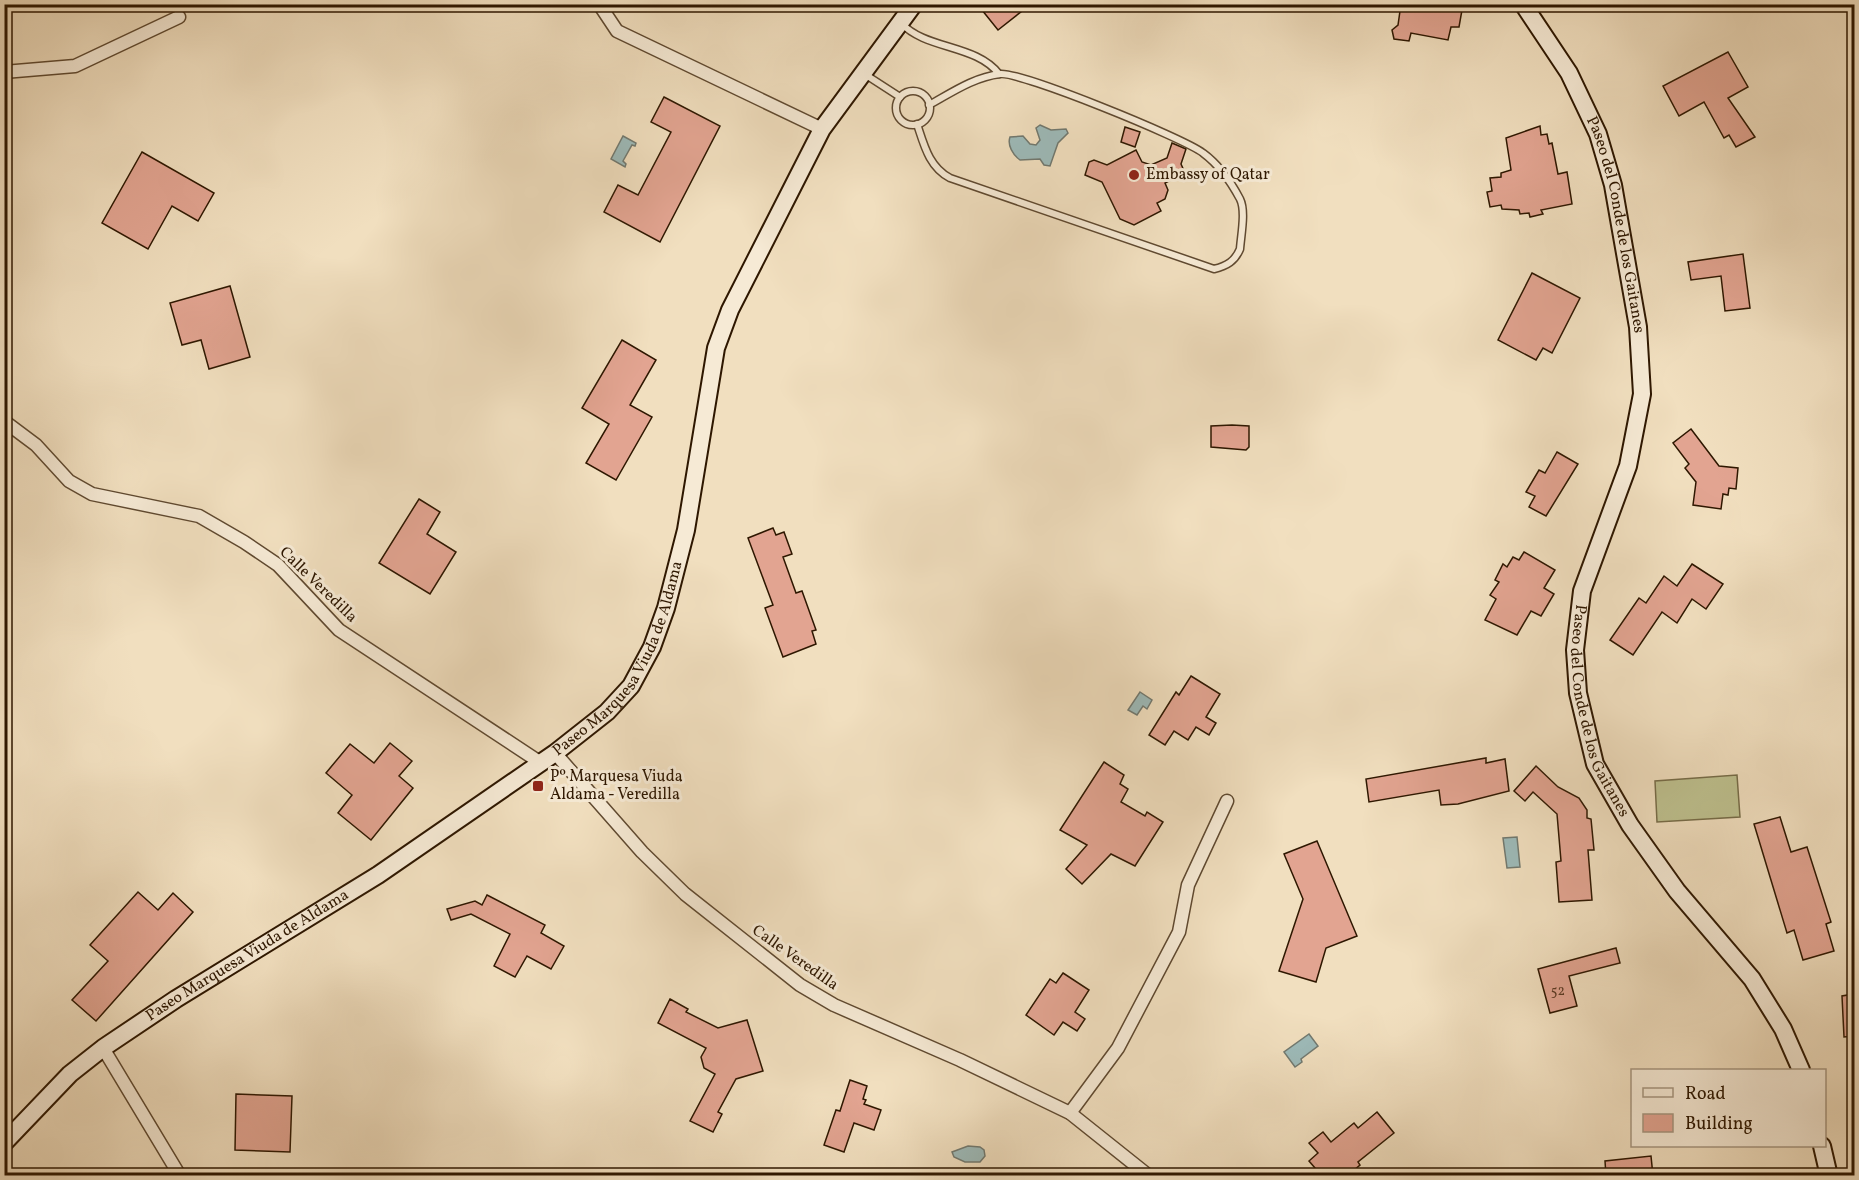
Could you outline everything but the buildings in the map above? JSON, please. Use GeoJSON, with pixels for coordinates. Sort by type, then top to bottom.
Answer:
{"type":"FeatureCollection","features":[{"type":"Feature","properties":{"kind":"street"},"geometry":{"type":"LineString","coordinates":[[599,4],[617,31],[822,129]]}},
{"type":"Feature","properties":{"kind":"street","name":"Paseo Marquesa Viuda de Aldama"},"geometry":{"type":"LineString","coordinates":[[4,1143],[70,1074],[103,1048],[176,999],[378,875],[548,758],[615,704],[631,686],[652,647],[666,608],[686,530],[716,348],[730,310],[822,129],[914,4]]}},
{"type":"Feature","properties":{"kind":"street","name":"Paseo del Conde de los Gaitanes"},"geometry":{"type":"LineString","coordinates":[[1523,4],[1569,73],[1598,134],[1613,185],[1638,327],[1642,394],[1628,466],[1582,591],[1575,650],[1578,693],[1595,764],[1630,825],[1677,891],[1752,979],[1783,1029],[1800,1069]]}},
{"type":"Feature","properties":{"kind":"street"},"geometry":{"type":"LineString","coordinates":[[4,72],[75,66],[179,17]]}},
{"type":"Feature","properties":{"kind":"street","name":"Calle Veredilla"},"geometry":{"type":"LineString","coordinates":[[4,421],[36,445],[69,481],[92,494],[199,516],[278,565],[339,630],[548,758],[702,910],[800,985],[834,1005],[960,1060],[1070,1113],[1149,1176]]}},
{"type":"Feature","properties":{"kind":"street"},"geometry":{"type":"LineString","coordinates":[[1070,1113],[1119,1048],[1179,932],[1188,885],[1227,801]]}},
{"type":"Feature","properties":{"kind":"street"},"geometry":{"type":"LineString","coordinates":[[103,1048],[180,1176]]}},
{"type":"Feature","properties":{"kind":"street"},"geometry":{"type":"LineString","coordinates":[[1822,1147],[1829,1176]]}},
{"type":"Feature","properties":{"kind":"lane"},"geometry":{"type":"LineString","coordinates":[[900,22],[910,33],[977,57],[999,74]]}},
{"type":"Feature","properties":{"kind":"lane"},"geometry":{"type":"LineString","coordinates":[[863,73],[900,97]]}},
{"type":"Feature","properties":{"kind":"lane"},"geometry":{"type":"LineString","coordinates":[[917,124],[930,160],[942,174],[950,178],[1214,268],[1223,267],[1237,255],[1240,249],[1240,199],[1216,165],[1202,152],[1139,121],[1018,77],[999,74],[968,83],[929,105]]}},
{"type":"Feature","properties":{"kind":"lane"},"geometry":{"type":"LineString","coordinates":[[917,91],[923,94],[929,105],[927,117],[917,124],[904,122],[899,117],[897,104],[904,93],[917,91]]}},
{"type":"Feature","properties":{"kind":"green space"},"geometry":{"type":"Polygon","coordinates":[[[1737,775],[1740,817],[1657,822],[1655,781],[1737,775]]]}},
{"type":"Feature","properties":{"kind":"water"},"geometry":{"type":"Polygon","coordinates":[[[1040,125],[1051,130],[1066,129],[1068,133],[1058,143],[1050,166],[1044,165],[1040,159],[1020,160],[1010,146],[1010,137],[1023,136],[1030,144],[1036,145],[1040,140],[1036,128],[1040,125]]]}},
{"type":"Feature","properties":{"kind":"water"},"geometry":{"type":"Polygon","coordinates":[[[623,136],[636,143],[635,146],[632,145],[623,161],[626,164],[625,167],[611,159],[623,136]]]}},
{"type":"Feature","properties":{"kind":"water"},"geometry":{"type":"Polygon","coordinates":[[[1140,692],[1152,700],[1147,709],[1143,706],[1137,715],[1128,710],[1140,692]]]}},
{"type":"Feature","properties":{"kind":"water"},"geometry":{"type":"Polygon","coordinates":[[[1517,837],[1520,867],[1507,868],[1503,838],[1517,837]]]}},
{"type":"Feature","properties":{"kind":"water"},"geometry":{"type":"Polygon","coordinates":[[[1309,1034],[1318,1046],[1301,1059],[1302,1062],[1295,1067],[1284,1052],[1309,1034]]]}},
{"type":"Feature","properties":{"kind":"water"},"geometry":{"type":"Polygon","coordinates":[[[968,1146],[980,1147],[984,1150],[985,1156],[980,1162],[965,1162],[954,1157],[952,1152],[968,1146]]]}},
{"type":"Feature","properties":{"kind":"place","name":"Embassy of Qatar"},"geometry":{"type":"Point","coordinates":[1134,175]}},
{"type":"Feature","properties":{"kind":"place","name":"Pº Marquesa Viuda Aldama - Veredilla"},"geometry":{"type":"Point","coordinates":[538,786]}}]}
